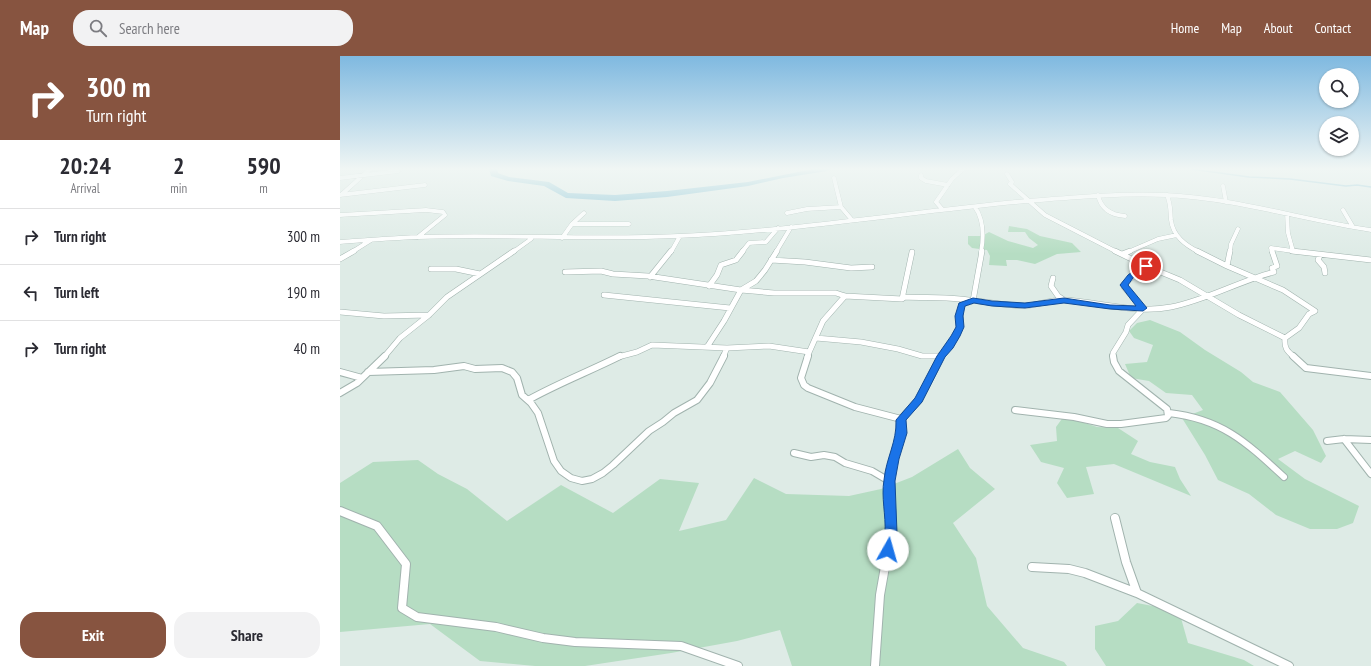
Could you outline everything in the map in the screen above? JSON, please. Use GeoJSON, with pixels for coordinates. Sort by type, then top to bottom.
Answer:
{"type":"FeatureCollection","features":[{"type":"Feature","properties":{"kind":"street"},"geometry":{"type":"LineString","coordinates":[[838,197],[841,207],[852,220]]}},
{"type":"Feature","properties":{"kind":"street"},"geometry":{"type":"LineString","coordinates":[[939,197],[936,202],[942,209]]}},
{"type":"Feature","properties":{"kind":"street"},"geometry":{"type":"LineString","coordinates":[[1026,197],[1045,216],[1146,266],[1172,275],[1285,338]]}},
{"type":"Feature","properties":{"kind":"street"},"geometry":{"type":"LineString","coordinates":[[340,242],[418,237],[531,239],[680,236],[791,227],[942,209],[1064,197]]}},
{"type":"Feature","properties":{"kind":"street"},"geometry":{"type":"LineString","coordinates":[[1098,197],[1099,203],[1107,211],[1117,216],[1125,216]]}},
{"type":"Feature","properties":{"kind":"street"},"geometry":{"type":"LineString","coordinates":[[1167,197],[1171,204],[1172,224],[1177,235],[1188,246],[1227,266],[1254,277]]}},
{"type":"Feature","properties":{"kind":"street"},"geometry":{"type":"LineString","coordinates":[[1187,197],[1226,202],[1330,224],[1371,230]]}},
{"type":"Feature","properties":{"kind":"street"},"geometry":{"type":"LineString","coordinates":[[1225,197],[1226,202]]}},
{"type":"Feature","properties":{"kind":"street"},"geometry":{"type":"LineString","coordinates":[[787,213],[808,208],[841,207]]}},
{"type":"Feature","properties":{"kind":"street"},"geometry":{"type":"LineString","coordinates":[[973,300],[983,242],[983,227],[980,214],[975,207]]}},
{"type":"Feature","properties":{"kind":"street"},"geometry":{"type":"LineString","coordinates":[[340,215],[426,210],[443,212],[446,215],[440,222],[418,237]]}},
{"type":"Feature","properties":{"kind":"street"},"geometry":{"type":"LineString","coordinates":[[1343,210],[1353,228]]}},
{"type":"Feature","properties":{"kind":"street"},"geometry":{"type":"LineString","coordinates":[[562,238],[572,224],[584,214]]}},
{"type":"Feature","properties":{"kind":"street"},"geometry":{"type":"LineString","coordinates":[[1287,214],[1288,233],[1293,251]]}},
{"type":"Feature","properties":{"kind":"street"},"geometry":{"type":"LineString","coordinates":[[572,224],[629,224]]}},
{"type":"Feature","properties":{"kind":"street"},"geometry":{"type":"LineString","coordinates":[[707,347],[724,321],[741,290],[756,280],[765,270],[791,227]]}},
{"type":"Feature","properties":{"kind":"street"},"geometry":{"type":"LineString","coordinates":[[709,286],[717,275],[721,265],[736,260],[749,243],[766,242],[778,228]]}},
{"type":"Feature","properties":{"kind":"street"},"geometry":{"type":"LineString","coordinates":[[1227,266],[1231,244],[1238,228]]}},
{"type":"Feature","properties":{"kind":"street"},"geometry":{"type":"LineString","coordinates":[[1122,254],[1158,239],[1177,235]]}},
{"type":"Feature","properties":{"kind":"street"},"geometry":{"type":"LineString","coordinates":[[650,277],[671,251],[680,236]]}},
{"type":"Feature","properties":{"kind":"street"},"geometry":{"type":"LineString","coordinates":[[340,393],[362,378],[391,350],[400,338],[429,315],[447,297],[531,239]]}},
{"type":"Feature","properties":{"kind":"street"},"geometry":{"type":"LineString","coordinates":[[340,259],[371,240]]}},
{"type":"Feature","properties":{"kind":"street"},"geometry":{"type":"LineString","coordinates":[[565,272],[600,271],[613,274],[650,277],[709,286],[774,293],[836,293],[845,296],[902,299],[905,297],[912,297],[973,300],[992,304],[1025,306],[1064,300],[1110,307],[1155,309],[1171,306],[1207,295],[1254,277],[1262,277],[1274,272],[1272,268],[1277,266],[1271,248],[1371,260]]}},
{"type":"Feature","properties":{"kind":"street"},"geometry":{"type":"LineString","coordinates":[[902,299],[912,252]]}},
{"type":"Feature","properties":{"kind":"street"},"geometry":{"type":"LineString","coordinates":[[1320,255],[1318,260],[1324,267],[1325,273]]}},
{"type":"Feature","properties":{"kind":"street"},"geometry":{"type":"LineString","coordinates":[[771,260],[799,261],[861,269],[872,267]]}},
{"type":"Feature","properties":{"kind":"street"},"geometry":{"type":"LineString","coordinates":[[1143,308],[1124,285],[1131,276],[1146,266]]}},
{"type":"Feature","properties":{"kind":"street"},"geometry":{"type":"LineString","coordinates":[[432,269],[456,269],[480,274]]}},
{"type":"Feature","properties":{"kind":"street"},"geometry":{"type":"LineString","coordinates":[[1262,277],[1315,311],[1309,314],[1299,328],[1285,338],[1284,345],[1286,350],[1306,368],[1371,376]]}},
{"type":"Feature","properties":{"kind":"street"},"geometry":{"type":"LineString","coordinates":[[1052,278],[1051,286],[1064,300]]}},
{"type":"Feature","properties":{"kind":"street"},"geometry":{"type":"LineString","coordinates":[[604,295],[730,308]]}},
{"type":"Feature","properties":{"kind":"street"},"geometry":{"type":"LineString","coordinates":[[845,296],[822,321],[809,352],[801,378],[804,385],[855,407],[901,420]]}},
{"type":"Feature","properties":{"kind":"street"},"geometry":{"type":"LineString","coordinates":[[875,666],[883,575],[891,533],[889,481],[893,459],[902,433],[901,420],[919,400],[941,356],[950,346],[960,327],[959,316],[961,305],[973,300]]}},
{"type":"Feature","properties":{"kind":"street"},"geometry":{"type":"LineString","coordinates":[[1143,308],[1128,325],[1126,332],[1113,352],[1114,362],[1119,371],[1167,409],[1169,413],[1200,417],[1216,423],[1232,433],[1284,477]]}},
{"type":"Feature","properties":{"kind":"street"},"geometry":{"type":"LineString","coordinates":[[340,312],[384,316],[429,315]]}},
{"type":"Feature","properties":{"kind":"street"},"geometry":{"type":"LineString","coordinates":[[816,338],[861,342],[898,349],[922,356],[941,356]]}},
{"type":"Feature","properties":{"kind":"street"},"geometry":{"type":"LineString","coordinates":[[530,399],[559,383],[584,374],[620,356],[637,352],[652,345],[727,348],[769,346],[809,352]]}},
{"type":"Feature","properties":{"kind":"street"},"geometry":{"type":"LineString","coordinates":[[368,372],[434,370],[464,366],[475,369],[502,368],[512,372],[517,378],[522,395],[530,399],[536,409],[553,461],[570,478],[584,482],[595,478],[614,465],[631,451],[650,431],[664,422],[671,414],[696,401],[704,392],[724,357],[727,348]]}},
{"type":"Feature","properties":{"kind":"street"},"geometry":{"type":"LineString","coordinates":[[340,372],[362,378]]}},
{"type":"Feature","properties":{"kind":"street"},"geometry":{"type":"LineString","coordinates":[[1015,410],[1074,417],[1107,424],[1121,424],[1166,418],[1169,413]]}},
{"type":"Feature","properties":{"kind":"street"},"geometry":{"type":"LineString","coordinates":[[1344,439],[1371,474]]}},
{"type":"Feature","properties":{"kind":"street"},"geometry":{"type":"LineString","coordinates":[[1327,441],[1344,439],[1371,440]]}},
{"type":"Feature","properties":{"kind":"street"},"geometry":{"type":"LineString","coordinates":[[794,453],[811,456],[824,455],[836,457],[845,463],[872,471],[889,481]]}},
{"type":"Feature","properties":{"kind":"street"},"geometry":{"type":"LineString","coordinates":[[340,511],[377,526],[406,564],[402,608],[417,617],[496,627],[543,638],[575,642],[681,646],[738,666]]}},
{"type":"Feature","properties":{"kind":"street"},"geometry":{"type":"LineString","coordinates":[[1115,518],[1126,562],[1137,593]]}},
{"type":"Feature","properties":{"kind":"street"},"geometry":{"type":"LineString","coordinates":[[1032,567],[1069,569],[1137,593],[1288,666]]}},
{"type":"Feature","properties":{"kind":"green space"},"geometry":{"type":"Polygon","coordinates":[[[1009,226],[1027,229],[1040,236],[1072,243],[1081,252],[1057,254],[1035,264],[1017,260],[1006,260],[1007,266],[989,265],[990,256],[987,250],[972,248],[968,244],[968,236],[982,236],[989,232],[1008,241],[1033,248],[1038,245],[1029,238],[1025,232],[1008,232],[1009,226]]]}},
{"type":"Feature","properties":{"kind":"green space"},"geometry":{"type":"Polygon","coordinates":[[[1150,320],[1180,332],[1205,350],[1241,372],[1253,382],[1280,392],[1313,430],[1326,456],[1321,463],[1295,451],[1278,459],[1305,479],[1359,506],[1353,523],[1337,529],[1310,529],[1276,515],[1249,494],[1218,480],[1205,455],[1182,418],[1203,410],[1192,395],[1166,393],[1149,381],[1131,378],[1125,364],[1147,362],[1153,345],[1134,338],[1129,331],[1137,323],[1150,320]]]}},
{"type":"Feature","properties":{"kind":"green space"},"geometry":{"type":"Polygon","coordinates":[[[1064,416],[1097,427],[1118,428],[1138,441],[1131,454],[1150,462],[1175,467],[1180,479],[1191,496],[1114,464],[1086,467],[1094,494],[1067,498],[1057,483],[1064,468],[1041,462],[1030,445],[1057,441],[1056,427],[1064,416]]]}},
{"type":"Feature","properties":{"kind":"green space"},"geometry":{"type":"Polygon","coordinates":[[[958,449],[970,468],[995,489],[953,523],[976,558],[987,606],[1023,648],[1064,662],[1067,666],[792,666],[780,630],[737,641],[585,666],[535,666],[480,661],[430,624],[340,632],[340,483],[373,462],[418,460],[438,474],[467,489],[507,521],[561,485],[613,513],[660,479],[699,483],[679,531],[726,520],[754,478],[786,494],[849,496],[881,489],[912,477],[958,449]]]}},
{"type":"Feature","properties":{"kind":"green space"},"geometry":{"type":"Polygon","coordinates":[[[1137,603],[1179,611],[1188,643],[1244,660],[1254,666],[1106,666],[1095,649],[1095,626],[1118,621],[1137,603]]]}},
{"type":"Feature","properties":{"kind":"waterway"},"geometry":{"type":"LineString","coordinates":[[606,197],[622,197]]}},
{"type":"Feature","properties":{"kind":"route"},"geometry":{"type":"LineString","coordinates":[[888,550],[891,533],[889,481],[893,459],[900,443],[902,433],[901,420],[919,400],[930,381],[941,356],[956,336],[960,327],[959,316],[961,305],[973,300],[1013,306],[1035,305],[1056,300],[1064,300],[1110,307],[1143,308],[1124,286],[1124,284],[1131,276],[1146,266]]}}]}
